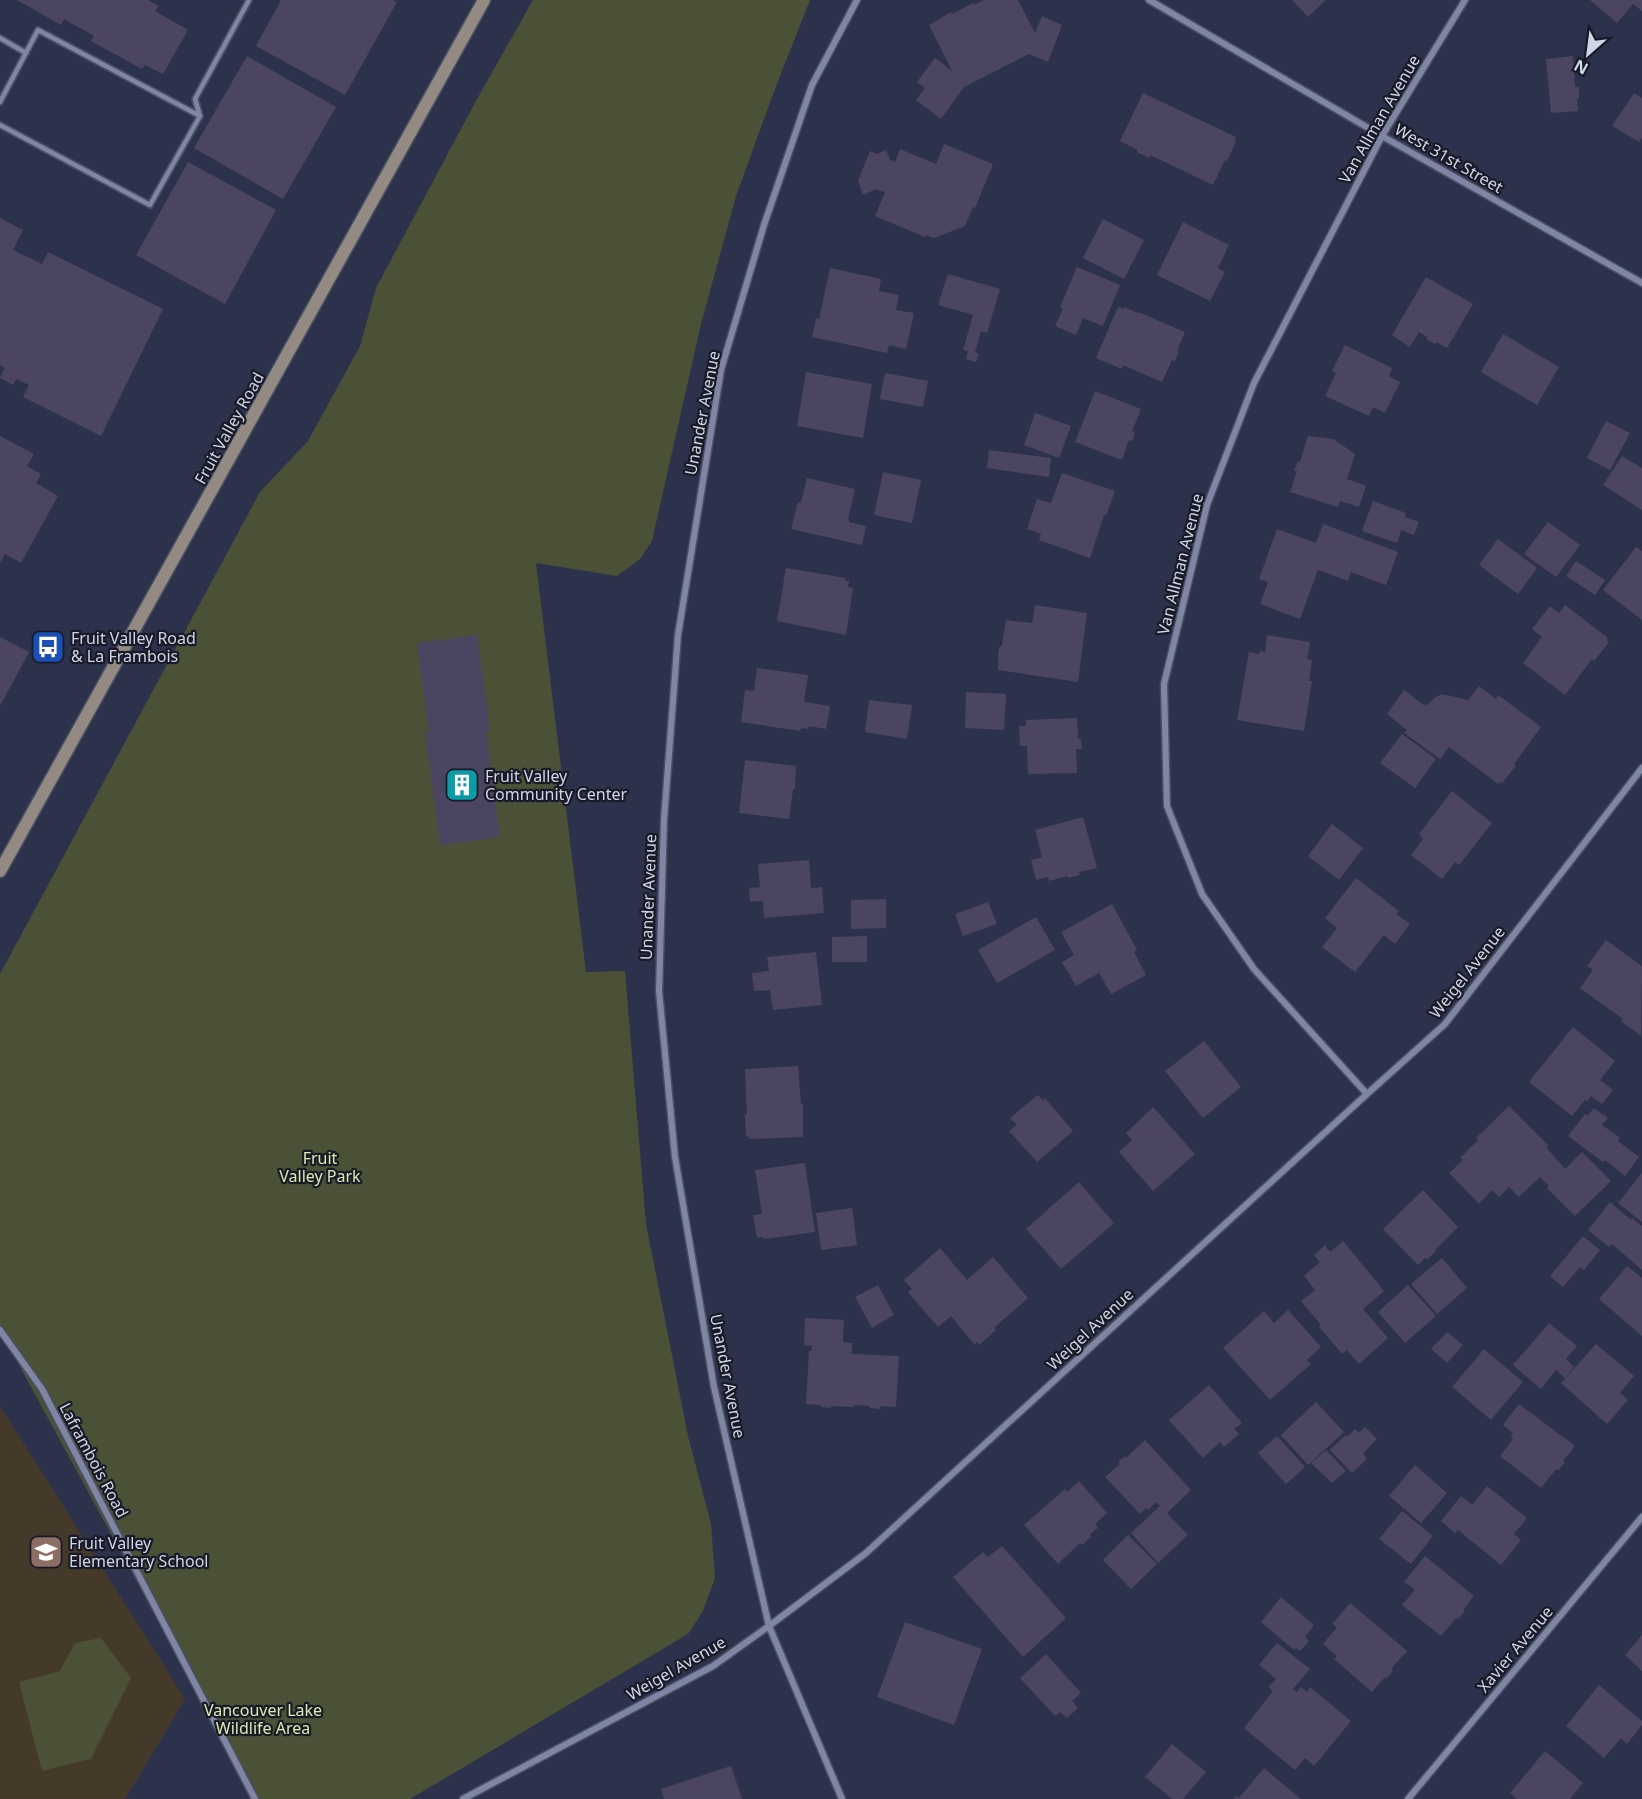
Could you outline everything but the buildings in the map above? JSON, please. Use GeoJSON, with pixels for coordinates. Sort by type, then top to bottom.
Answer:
{"type":"FeatureCollection","features":[{"type":"Feature","properties":{"kind":"main road","name":"Fruit Valley Road"},"geometry":{"type":"LineString","coordinates":[[0,871],[484,0]]}},
{"type":"Feature","properties":{"kind":"street","name":"Unander Avenue"},"geometry":{"type":"LineString","coordinates":[[842,1799],[769,1626],[714,1387],[675,1157],[659,991],[664,820],[678,634],[721,370],[764,225],[812,85],[857,0]]}},
{"type":"Feature","properties":{"kind":"street","name":"West 31st Street"},"geometry":{"type":"LineString","coordinates":[[1149,0],[1642,284]]}},
{"type":"Feature","properties":{"kind":"street","name":"Van Allman Avenue"},"geometry":{"type":"LineString","coordinates":[[1366,1094],[1254,969],[1202,894],[1167,806],[1164,684],[1207,505],[1254,383],[1382,136],[1465,0]]}},
{"type":"Feature","properties":{"kind":"street","name":"Weigel Avenue"},"geometry":{"type":"LineString","coordinates":[[463,1799],[713,1666],[866,1553],[1445,1024],[1642,768]]}},
{"type":"Feature","properties":{"kind":"street","name":"Laframbois Road"},"geometry":{"type":"LineString","coordinates":[[0,1330],[42,1389],[255,1799]]}},
{"type":"Feature","properties":{"kind":"street","name":"Xavier Avenue"},"geometry":{"type":"LineString","coordinates":[[1408,1799],[1642,1517]]}},
{"type":"Feature","properties":{"kind":"lane"},"geometry":{"type":"LineString","coordinates":[[0,125],[150,205],[200,116],[195,99],[249,0]]}},
{"type":"Feature","properties":{"kind":"lane"},"geometry":{"type":"LineString","coordinates":[[0,102],[38,30],[200,116]]}},
{"type":"Feature","properties":{"kind":"lane"},"geometry":{"type":"LineString","coordinates":[[0,38],[26,53]]}},
{"type":"Feature","properties":{"kind":"shaded area","name":"Fruit Valley Elementary School"},"geometry":{"type":"Polygon","coordinates":[[[0,1406],[185,1699],[125,1799],[0,1799],[0,1406]]]}},
{"type":"Feature","properties":{"kind":"green space","name":"Fruit Valley Park"},"geometry":{"type":"Polygon","coordinates":[[[533,0],[810,0],[736,196],[701,324],[652,541],[640,559],[617,576],[536,563],[586,972],[625,971],[646,1224],[688,1436],[711,1524],[715,1578],[703,1611],[688,1634],[410,1799],[255,1799],[0,1330],[0,974],[260,492],[308,441],[360,346],[376,288],[533,0]]]}},
{"type":"Feature","properties":{"kind":"green space"},"geometry":{"type":"Polygon","coordinates":[[[101,1638],[131,1678],[91,1759],[42,1771],[19,1682],[60,1671],[75,1643],[101,1638]]]}},
{"type":"Feature","properties":{"kind":"place","name":"Fruit Valley Road & La Frambois"},"geometry":{"type":"Point","coordinates":[48,647]}},
{"type":"Feature","properties":{"kind":"place","name":"Fruit Valley Community Center"},"geometry":{"type":"Point","coordinates":[462,785]}},
{"type":"Feature","properties":{"kind":"place","name":"Fruit Valley Elementary School"},"geometry":{"type":"Point","coordinates":[46,1552]}},
{"type":"Feature","properties":{"kind":"park label","name":"Vancouver Lake Wildlife Area"},"geometry":{"type":"Point","coordinates":[263,1719]}}]}
